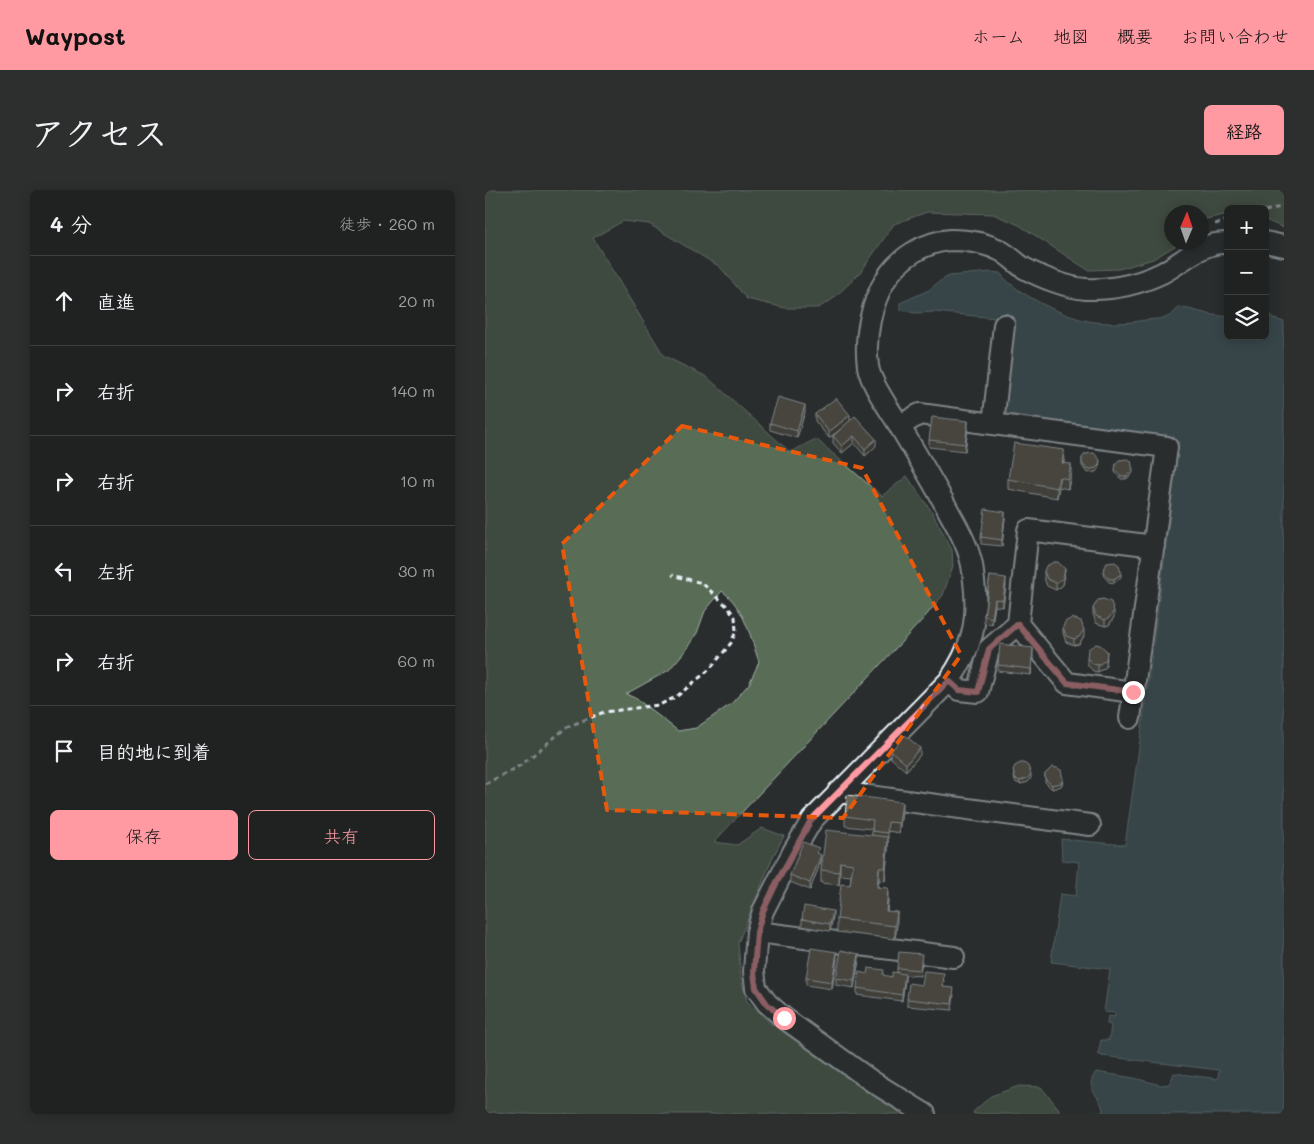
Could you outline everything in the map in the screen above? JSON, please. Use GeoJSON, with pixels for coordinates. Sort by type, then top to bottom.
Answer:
{"type":"FeatureCollection","features":[{"type":"Feature","properties":{"kind":"street"},"geometry":{"type":"LineString","coordinates":[[925,1114],[873,1082],[767,1004],[756,988],[754,972],[757,932],[763,911],[811,820],[949,681],[962,662],[973,636],[976,613],[971,561],[961,534],[942,498],[882,397],[868,367],[867,342],[872,310],[879,292],[893,268],[929,244],[950,240],[979,242],[1002,252],[1025,268],[1064,285],[1085,289],[1134,284],[1162,273],[1211,245],[1224,243]]}},
{"type":"Feature","properties":{"kind":"street"},"geometry":{"type":"LineString","coordinates":[[1269,243],[1284,246]]}},
{"type":"Feature","properties":{"kind":"street"},"geometry":{"type":"LineString","coordinates":[[993,424],[1004,325]]}},
{"type":"Feature","properties":{"kind":"street"},"geometry":{"type":"LineString","coordinates":[[899,426],[920,414],[1167,447],[1130,718]]}},
{"type":"Feature","properties":{"kind":"street"},"geometry":{"type":"LineString","coordinates":[[949,681],[959,690],[978,692],[989,649],[1018,624],[1029,530],[1154,546]]}},
{"type":"Feature","properties":{"kind":"street"},"geometry":{"type":"LineString","coordinates":[[1018,624],[1067,683],[1133,692]]}},
{"type":"Feature","properties":{"kind":"street"},"geometry":{"type":"LineString","coordinates":[[838,792],[1090,825]]}},
{"type":"Feature","properties":{"kind":"street"},"geometry":{"type":"LineString","coordinates":[[757,932],[954,957]]}},
{"type":"Feature","properties":{"kind":"path"},"geometry":{"type":"LineString","coordinates":[[1269,210],[1284,206]]}},
{"type":"Feature","properties":{"kind":"path"},"geometry":{"type":"LineString","coordinates":[[485,784],[521,765],[567,727],[604,712],[659,705],[676,697],[710,669],[731,643],[736,630],[735,617],[728,607],[702,583],[672,575]]}},
{"type":"Feature","properties":{"kind":"highlighted area"},"geometry":{"type":"Polygon","coordinates":[[[682,426],[862,468],[961,655],[843,818],[607,810],[562,544],[682,426]]]}},
{"type":"Feature","properties":{"kind":"green space"},"geometry":{"type":"Polygon","coordinates":[[[485,190],[1284,190],[1284,228],[1269,222],[1269,205],[1224,205],[1224,215],[1209,218],[1209,205],[1164,205],[1164,250],[1168,250],[1153,259],[1119,269],[1088,270],[1019,225],[993,214],[927,212],[894,224],[860,273],[833,299],[818,308],[785,308],[747,299],[720,267],[649,224],[623,221],[593,238],[664,356],[707,377],[790,452],[816,439],[882,496],[907,476],[932,512],[952,550],[953,566],[943,595],[924,618],[714,842],[737,845],[762,828],[784,836],[772,859],[738,943],[741,978],[747,1001],[769,1022],[910,1114],[520,1114],[493,1112],[485,1114],[485,190]],[[722,591],[705,611],[697,633],[669,670],[626,694],[637,699],[678,731],[696,728],[731,704],[749,684],[759,662],[750,633],[736,605],[722,591]]]}},
{"type":"Feature","properties":{"kind":"green space"},"geometry":{"type":"Polygon","coordinates":[[[1019,1086],[1041,1087],[1059,1109],[1059,1114],[974,1114],[973,1112],[991,1096],[1019,1086]]]}},
{"type":"Feature","properties":{"kind":"water"},"geometry":{"type":"Polygon","coordinates":[[[991,272],[1000,273],[1018,289],[1044,305],[1084,320],[1095,322],[1120,323],[1164,318],[1171,315],[1179,307],[1211,315],[1224,316],[1224,340],[1269,340],[1269,313],[1272,318],[1284,322],[1284,1114],[1090,1114],[1093,1112],[1101,1113],[1103,1110],[1091,1083],[1096,1072],[1134,1078],[1161,1085],[1170,1084],[1174,1073],[1218,1079],[1219,1070],[1098,1054],[1101,1040],[1109,1040],[1111,1025],[1107,1024],[1108,1016],[1115,1017],[1115,1013],[1104,1012],[1110,969],[1051,962],[1060,894],[1076,896],[1079,862],[1062,860],[1061,839],[1125,845],[1148,685],[1179,442],[1002,417],[1016,320],[934,312],[915,313],[900,310],[900,303],[929,290],[949,276],[991,272]]]}},
{"type":"Feature","properties":{"kind":"building"},"geometry":{"type":"Polygon","coordinates":[[[778,397],[805,405],[797,431],[770,423],[778,397]]]}},
{"type":"Feature","properties":{"kind":"building"},"geometry":{"type":"Polygon","coordinates":[[[836,398],[850,415],[829,432],[815,414],[836,398]]]}},
{"type":"Feature","properties":{"kind":"building"},"geometry":{"type":"Polygon","coordinates":[[[855,416],[876,439],[865,449],[854,436],[842,446],[833,436],[855,416]]]}},
{"type":"Feature","properties":{"kind":"building"},"geometry":{"type":"Polygon","coordinates":[[[932,417],[968,421],[965,444],[929,440],[932,417]]]}},
{"type":"Feature","properties":{"kind":"building"},"geometry":{"type":"Polygon","coordinates":[[[1014,443],[1064,450],[1062,463],[1071,464],[1068,479],[1059,477],[1057,488],[1008,479],[1014,443]]]}},
{"type":"Feature","properties":{"kind":"building"},"geometry":{"type":"Polygon","coordinates":[[[1094,453],[1100,460],[1099,465],[1096,468],[1087,470],[1082,463],[1082,458],[1085,454],[1094,453]]]}},
{"type":"Feature","properties":{"kind":"building"},"geometry":{"type":"Polygon","coordinates":[[[1128,459],[1131,461],[1133,470],[1126,476],[1121,476],[1115,469],[1116,464],[1119,460],[1128,459]]]}},
{"type":"Feature","properties":{"kind":"building"},"geometry":{"type":"Polygon","coordinates":[[[985,509],[1005,512],[1002,540],[981,537],[985,509]]]}},
{"type":"Feature","properties":{"kind":"building"},"geometry":{"type":"Polygon","coordinates":[[[1058,562],[1065,569],[1063,578],[1056,583],[1047,579],[1044,571],[1046,566],[1058,562]]]}},
{"type":"Feature","properties":{"kind":"building"},"geometry":{"type":"Polygon","coordinates":[[[1115,562],[1119,565],[1121,574],[1114,579],[1109,579],[1103,572],[1104,567],[1107,563],[1115,562]]]}},
{"type":"Feature","properties":{"kind":"building"},"geometry":{"type":"Polygon","coordinates":[[[990,576],[1006,578],[1003,600],[995,599],[992,618],[984,616],[990,576]]]}},
{"type":"Feature","properties":{"kind":"building"},"geometry":{"type":"Polygon","coordinates":[[[1103,599],[1111,602],[1114,611],[1105,620],[1096,616],[1093,608],[1098,600],[1103,599]]]}},
{"type":"Feature","properties":{"kind":"building"},"geometry":{"type":"Polygon","coordinates":[[[1072,618],[1081,621],[1084,630],[1079,637],[1074,639],[1066,636],[1063,627],[1065,622],[1072,618]]]}},
{"type":"Feature","properties":{"kind":"building"},"geometry":{"type":"Polygon","coordinates":[[[1000,644],[1033,648],[1031,669],[998,665],[1000,644]]]}},
{"type":"Feature","properties":{"kind":"building"},"geometry":{"type":"Polygon","coordinates":[[[1096,644],[1107,651],[1106,660],[1098,665],[1093,664],[1087,658],[1088,649],[1096,644]]]}},
{"type":"Feature","properties":{"kind":"building"},"geometry":{"type":"Polygon","coordinates":[[[905,735],[920,748],[906,764],[891,751],[905,735]]]}},
{"type":"Feature","properties":{"kind":"building"},"geometry":{"type":"Polygon","coordinates":[[[1020,763],[1028,766],[1031,774],[1028,778],[1020,781],[1015,779],[1013,770],[1020,763]]]}},
{"type":"Feature","properties":{"kind":"building"},"geometry":{"type":"Polygon","coordinates":[[[1052,767],[1061,770],[1063,779],[1061,783],[1052,785],[1045,779],[1045,774],[1052,767]]]}},
{"type":"Feature","properties":{"kind":"building"},"geometry":{"type":"Polygon","coordinates":[[[847,795],[902,802],[899,823],[888,822],[887,833],[872,831],[873,820],[845,816],[847,795]]]}},
{"type":"Feature","properties":{"kind":"building"},"geometry":{"type":"Polygon","coordinates":[[[826,830],[888,837],[885,868],[879,868],[877,887],[888,888],[886,911],[897,912],[895,926],[837,919],[841,884],[850,885],[853,864],[840,862],[839,872],[821,870],[826,830]]]}},
{"type":"Feature","properties":{"kind":"building"},"geometry":{"type":"Polygon","coordinates":[[[803,842],[819,848],[817,853],[821,855],[810,883],[790,875],[803,842]]]}},
{"type":"Feature","properties":{"kind":"building"},"geometry":{"type":"Polygon","coordinates":[[[804,906],[833,911],[830,924],[802,919],[804,906]]]}},
{"type":"Feature","properties":{"kind":"building"},"geometry":{"type":"Polygon","coordinates":[[[811,948],[837,952],[832,982],[806,978],[811,948]]]}},
{"type":"Feature","properties":{"kind":"building"},"geometry":{"type":"Polygon","coordinates":[[[841,950],[859,954],[854,981],[836,978],[841,950]]]}},
{"type":"Feature","properties":{"kind":"building"},"geometry":{"type":"Polygon","coordinates":[[[899,952],[922,954],[920,970],[897,968],[899,952]]]}},
{"type":"Feature","properties":{"kind":"building"},"geometry":{"type":"Polygon","coordinates":[[[868,968],[884,970],[883,975],[892,977],[892,972],[905,974],[902,995],[857,988],[859,972],[867,974],[868,968]]]}},
{"type":"Feature","properties":{"kind":"building"},"geometry":{"type":"Polygon","coordinates":[[[924,971],[944,973],[943,987],[954,988],[952,1004],[907,999],[909,983],[922,985],[924,971]]]}},
{"type":"Feature","properties":{"kind":"route"},"geometry":{"type":"LineString","coordinates":[[784,1018],[767,1004],[756,988],[754,972],[757,932],[763,911],[776,884],[811,820],[949,681],[959,690],[978,692],[989,649],[1018,624],[1067,683],[1133,692]]}}]}
